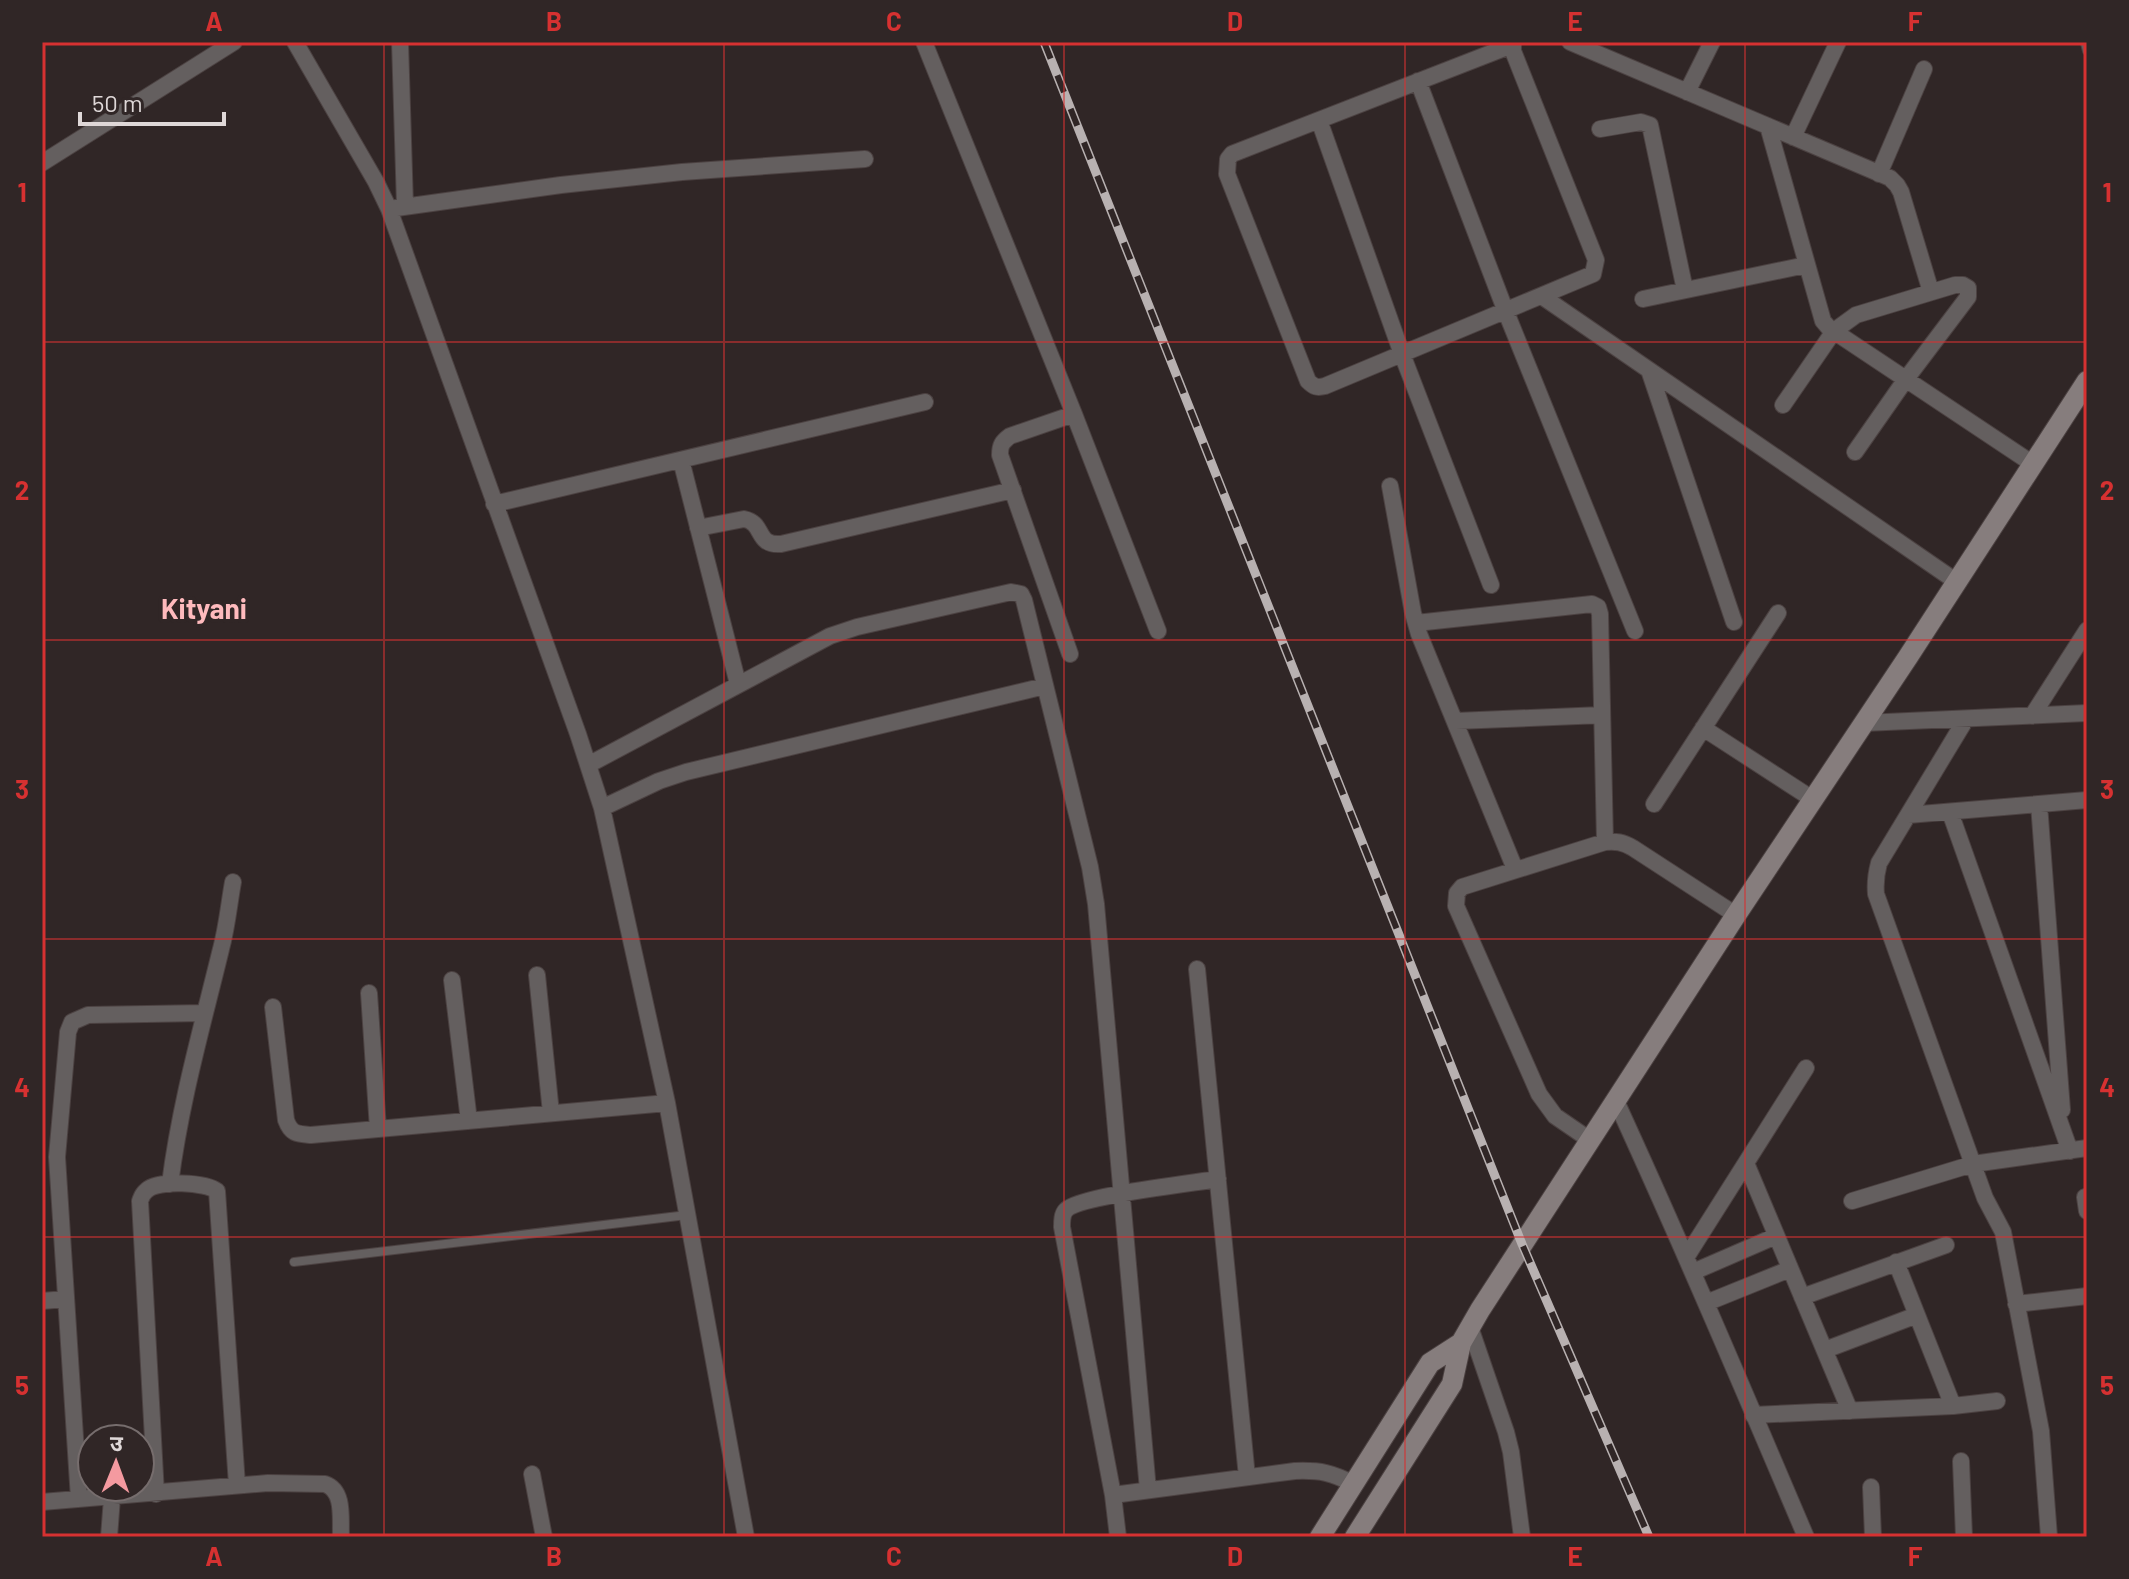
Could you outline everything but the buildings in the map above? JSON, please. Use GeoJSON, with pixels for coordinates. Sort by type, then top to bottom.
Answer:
{"type":"FeatureCollection","features":[{"type":"Feature","properties":{"kind":"main road"},"geometry":{"type":"LineString","coordinates":[[1355,1537],[1452,1384],[1466,1335],[1491,1293],[2087,381]]}},
{"type":"Feature","properties":{"kind":"main road"},"geometry":{"type":"LineString","coordinates":[[1320,1537],[1430,1363],[1466,1335]]}},
{"type":"Feature","properties":{"kind":"street"},"geometry":{"type":"LineString","coordinates":[[42,163],[234,42]]}},
{"type":"Feature","properties":{"kind":"street"},"geometry":{"type":"LineString","coordinates":[[295,42],[376,182],[397,208]]}},
{"type":"Feature","properties":{"kind":"street"},"geometry":{"type":"LineString","coordinates":[[400,42],[397,208],[494,504],[602,808],[667,1103],[746,1537]]}},
{"type":"Feature","properties":{"kind":"street"},"geometry":{"type":"LineString","coordinates":[[924,42],[1158,631]]}},
{"type":"Feature","properties":{"kind":"street"},"geometry":{"type":"LineString","coordinates":[[1687,92],[1712,42]]}},
{"type":"Feature","properties":{"kind":"street"},"geometry":{"type":"LineString","coordinates":[[1793,137],[1838,42]]}},
{"type":"Feature","properties":{"kind":"street"},"geometry":{"type":"LineString","coordinates":[[1513,43],[1513,51],[1596,260],[1593,274],[1325,386],[1313,387],[1227,174],[1228,159],[1232,154],[1418,81],[1513,43]]}},
{"type":"Feature","properties":{"kind":"street"},"geometry":{"type":"LineString","coordinates":[[1579,44],[1890,178],[1901,192],[1931,292]]}},
{"type":"Feature","properties":{"kind":"street"},"geometry":{"type":"LineString","coordinates":[[1879,174],[1924,69]]}},
{"type":"Feature","properties":{"kind":"street"},"geometry":{"type":"LineString","coordinates":[[1418,81],[1506,312],[1635,631]]}},
{"type":"Feature","properties":{"kind":"street"},"geometry":{"type":"LineString","coordinates":[[1319,120],[1402,354],[1491,585]]}},
{"type":"Feature","properties":{"kind":"street"},"geometry":{"type":"LineString","coordinates":[[1600,129],[1641,122],[1650,125],[1685,290]]}},
{"type":"Feature","properties":{"kind":"street"},"geometry":{"type":"LineString","coordinates":[[1768,126],[1823,321],[2033,464]]}},
{"type":"Feature","properties":{"kind":"street"},"geometry":{"type":"LineString","coordinates":[[397,208],[682,172],[865,159]]}},
{"type":"Feature","properties":{"kind":"street"},"geometry":{"type":"LineString","coordinates":[[1643,299],[1806,265]]}},
{"type":"Feature","properties":{"kind":"street"},"geometry":{"type":"LineString","coordinates":[[1783,405],[1834,331],[1856,315],[1955,285],[1968,288],[1968,297],[1855,452]]}},
{"type":"Feature","properties":{"kind":"street"},"geometry":{"type":"LineString","coordinates":[[1543,297],[1957,582]]}},
{"type":"Feature","properties":{"kind":"street"},"geometry":{"type":"LineString","coordinates":[[1649,370],[1734,622]]}},
{"type":"Feature","properties":{"kind":"street"},"geometry":{"type":"LineString","coordinates":[[494,504],[925,402]]}},
{"type":"Feature","properties":{"kind":"street"},"geometry":{"type":"LineString","coordinates":[[1070,654],[1000,455],[1000,447],[1010,436],[1074,414]]}},
{"type":"Feature","properties":{"kind":"street"},"geometry":{"type":"LineString","coordinates":[[681,460],[738,684]]}},
{"type":"Feature","properties":{"kind":"street"},"geometry":{"type":"LineString","coordinates":[[1390,486],[1416,623],[1515,869]]}},
{"type":"Feature","properties":{"kind":"street"},"geometry":{"type":"LineString","coordinates":[[698,528],[750,520],[756,524],[766,542],[781,544],[1013,490]]}},
{"type":"Feature","properties":{"kind":"street"},"geometry":{"type":"LineString","coordinates":[[588,765],[830,636],[1011,592],[1021,594],[1090,867],[1096,904],[1148,1490]]}},
{"type":"Feature","properties":{"kind":"street"},"geometry":{"type":"LineString","coordinates":[[1416,623],[1592,604],[1598,607],[1605,842]]}},
{"type":"Feature","properties":{"kind":"street"},"geometry":{"type":"LineString","coordinates":[[1654,804],[1778,613]]}},
{"type":"Feature","properties":{"kind":"street"},"geometry":{"type":"LineString","coordinates":[[2032,716],[2087,630]]}},
{"type":"Feature","properties":{"kind":"street"},"geometry":{"type":"LineString","coordinates":[[602,808],[686,772],[1045,686]]}},
{"type":"Feature","properties":{"kind":"street"},"geometry":{"type":"LineString","coordinates":[[1864,723],[2087,713]]}},
{"type":"Feature","properties":{"kind":"street"},"geometry":{"type":"LineString","coordinates":[[1456,721],[1602,715]]}},
{"type":"Feature","properties":{"kind":"street"},"geometry":{"type":"LineString","coordinates":[[1966,719],[1879,863],[1875,875],[1876,894],[1985,1198],[2003,1232],[2041,1431],[2049,1537]]}},
{"type":"Feature","properties":{"kind":"street"},"geometry":{"type":"LineString","coordinates":[[1703,728],[1814,800]]}},
{"type":"Feature","properties":{"kind":"street"},"geometry":{"type":"LineString","coordinates":[[1908,815],[2087,800]]}},
{"type":"Feature","properties":{"kind":"street"},"geometry":{"type":"LineString","coordinates":[[2039,804],[2064,1133]]}},
{"type":"Feature","properties":{"kind":"street"},"geometry":{"type":"LineString","coordinates":[[1950,812],[2064,1133],[2078,1150]]}},
{"type":"Feature","properties":{"kind":"street"},"geometry":{"type":"LineString","coordinates":[[1590,1140],[1555,1116],[1539,1094],[1456,906],[1457,893],[1462,887],[1515,869],[1605,842],[1624,842],[1736,915]]}},
{"type":"Feature","properties":{"kind":"street"},"geometry":{"type":"LineString","coordinates":[[170,1184],[176,1134],[222,946],[233,882]]}},
{"type":"Feature","properties":{"kind":"street"},"geometry":{"type":"LineString","coordinates":[[1197,969],[1247,1477]]}},
{"type":"Feature","properties":{"kind":"street"},"geometry":{"type":"LineString","coordinates":[[537,975],[551,1113]]}},
{"type":"Feature","properties":{"kind":"street"},"geometry":{"type":"LineString","coordinates":[[452,980],[469,1121]]}},
{"type":"Feature","properties":{"kind":"street"},"geometry":{"type":"LineString","coordinates":[[369,993],[378,1129]]}},
{"type":"Feature","properties":{"kind":"street"},"geometry":{"type":"LineString","coordinates":[[273,1007],[286,1120],[290,1130],[296,1134],[667,1103]]}},
{"type":"Feature","properties":{"kind":"street"},"geometry":{"type":"LineString","coordinates":[[76,1453],[57,1157],[68,1032],[72,1022],[88,1015],[204,1013]]}},
{"type":"Feature","properties":{"kind":"street"},"geometry":{"type":"LineString","coordinates":[[1690,1264],[1746,1163],[1806,1068]]}},
{"type":"Feature","properties":{"kind":"street"},"geometry":{"type":"LineString","coordinates":[[1616,1101],[1690,1264],[1806,1537]]}},
{"type":"Feature","properties":{"kind":"street"},"geometry":{"type":"LineString","coordinates":[[1852,1201],[1973,1164],[2078,1150]]}},
{"type":"Feature","properties":{"kind":"street"},"geometry":{"type":"LineString","coordinates":[[1746,1163],[1850,1411]]}},
{"type":"Feature","properties":{"kind":"street"},"geometry":{"type":"LineString","coordinates":[[1118,1537],[1062,1216],[1075,1203],[1218,1179]]}},
{"type":"Feature","properties":{"kind":"street"},"geometry":{"type":"LineString","coordinates":[[152,1423],[140,1201],[147,1190],[155,1186],[207,1185],[217,1191],[237,1485]]}},
{"type":"Feature","properties":{"kind":"street"},"geometry":{"type":"LineString","coordinates":[[1690,1264],[1776,1236]]}},
{"type":"Feature","properties":{"kind":"street"},"geometry":{"type":"LineString","coordinates":[[1802,1297],[1946,1245]]}},
{"type":"Feature","properties":{"kind":"street"},"geometry":{"type":"LineString","coordinates":[[1896,1262],[1953,1406]]}},
{"type":"Feature","properties":{"kind":"street"},"geometry":{"type":"LineString","coordinates":[[1706,1303],[1790,1269]]}},
{"type":"Feature","properties":{"kind":"street"},"geometry":{"type":"LineString","coordinates":[[2016,1304],[2087,1296]]}},
{"type":"Feature","properties":{"kind":"street"},"geometry":{"type":"LineString","coordinates":[[42,1301],[66,1299]]}},
{"type":"Feature","properties":{"kind":"street"},"geometry":{"type":"LineString","coordinates":[[1825,1350],[1917,1315]]}},
{"type":"Feature","properties":{"kind":"street"},"geometry":{"type":"LineString","coordinates":[[1466,1335],[1506,1432],[1522,1537]]}},
{"type":"Feature","properties":{"kind":"street"},"geometry":{"type":"LineString","coordinates":[[1753,1415],[1953,1406],[1997,1401]]}},
{"type":"Feature","properties":{"kind":"street"},"geometry":{"type":"LineString","coordinates":[[1961,1461],[1964,1537]]}},
{"type":"Feature","properties":{"kind":"street"},"geometry":{"type":"LineString","coordinates":[[1113,1495],[1318,1470],[1354,1484]]}},
{"type":"Feature","properties":{"kind":"street"},"geometry":{"type":"LineString","coordinates":[[532,1474],[544,1537]]}},
{"type":"Feature","properties":{"kind":"street"},"geometry":{"type":"LineString","coordinates":[[156,1494],[268,1483],[325,1484],[334,1487],[338,1494],[341,1537]]}},
{"type":"Feature","properties":{"kind":"street"},"geometry":{"type":"LineString","coordinates":[[1871,1487],[1873,1537]]}},
{"type":"Feature","properties":{"kind":"street"},"geometry":{"type":"LineString","coordinates":[[42,1502],[76,1499]]}},
{"type":"Feature","properties":{"kind":"street"},"geometry":{"type":"LineString","coordinates":[[109,1537],[112,1503]]}},
{"type":"Feature","properties":{"kind":"lane"},"geometry":{"type":"LineString","coordinates":[[2085,43],[2087,51]]}},
{"type":"Feature","properties":{"kind":"lane"},"geometry":{"type":"LineString","coordinates":[[294,1262],[687,1215]]}},
{"type":"Feature","properties":{"kind":"railway"},"geometry":{"type":"LineString","coordinates":[[1044,42],[1522,1244],[1649,1537]]}},
{"type":"Feature","properties":{"kind":"district","name":"Kityani"},"geometry":{"type":"Point","coordinates":[204,608]}}]}
